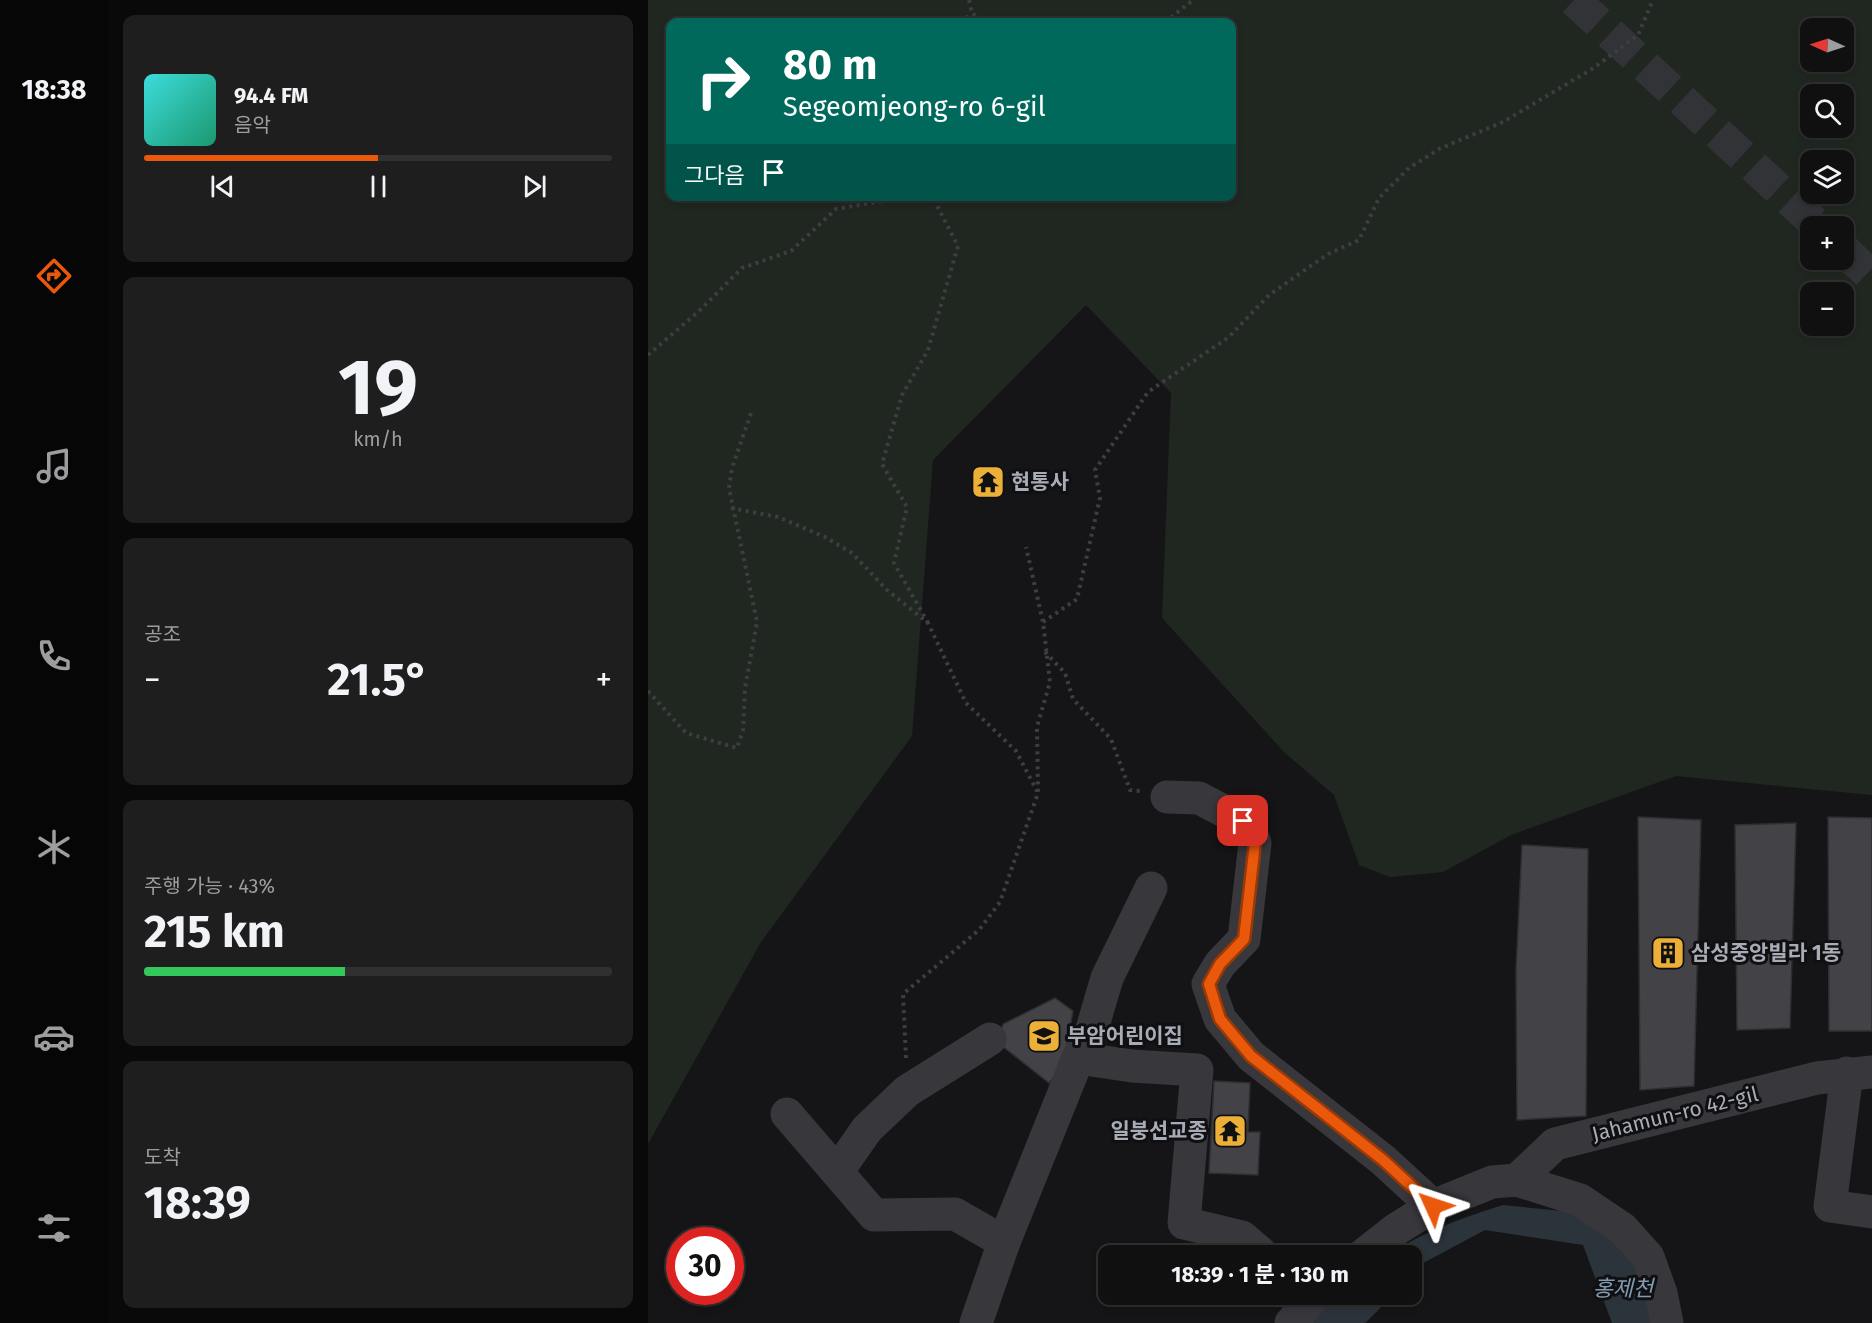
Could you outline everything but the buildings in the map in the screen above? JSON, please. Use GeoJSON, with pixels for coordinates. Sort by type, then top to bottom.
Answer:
{"type":"FeatureCollection","features":[{"type":"Feature","properties":{"kind":"street"},"geometry":{"type":"LineString","coordinates":[[1167,797],[1199,798],[1243,821],[1255,843],[1244,939],[1220,964],[1209,984],[1220,1019],[1251,1056],[1383,1160],[1433,1206]]}},
{"type":"Feature","properties":{"kind":"street"},"geometry":{"type":"LineString","coordinates":[[976,1323],[1004,1242],[1078,1058],[1090,1036],[1107,978],[1151,888]]}},
{"type":"Feature","properties":{"kind":"street"},"geometry":{"type":"LineString","coordinates":[[837,1172],[867,1129],[907,1091],[990,1039]]}},
{"type":"Feature","properties":{"kind":"street"},"geometry":{"type":"LineString","coordinates":[[1078,1058],[1197,1070],[1184,1223],[1242,1237],[1251,1245]]}},
{"type":"Feature","properties":{"kind":"street","name":"Jahamun-ro 42-gil"},"geometry":{"type":"LineString","coordinates":[[1517,1180],[1555,1144],[1816,1078],[1860,1073],[1830,1206],[1872,1212]]}},
{"type":"Feature","properties":{"kind":"street"},"geometry":{"type":"LineString","coordinates":[[787,1114],[874,1215],[955,1214],[1004,1242]]}},
{"type":"Feature","properties":{"kind":"street"},"geometry":{"type":"LineString","coordinates":[[1376,1245],[1433,1206],[1492,1182],[1517,1180],[1580,1200],[1623,1229],[1648,1257],[1661,1293],[1667,1323]]}},
{"type":"Feature","properties":{"kind":"street"},"geometry":{"type":"LineString","coordinates":[[1292,1323],[1306,1305]]}},
{"type":"Feature","properties":{"kind":"path"},"geometry":{"type":"LineString","coordinates":[[969,0],[972,14]]}},
{"type":"Feature","properties":{"kind":"path"},"geometry":{"type":"LineString","coordinates":[[1170,18],[1193,0]]}},
{"type":"Feature","properties":{"kind":"path"},"geometry":{"type":"LineString","coordinates":[[1043,622],[1077,599],[1100,498],[1095,470],[1148,392],[1229,337],[1269,296],[1328,254],[1359,240],[1379,198],[1409,168],[1438,149],[1513,116],[1592,69],[1638,35],[1653,0]]}},
{"type":"Feature","properties":{"kind":"path"},"geometry":{"type":"LineString","coordinates":[[966,18],[972,14]]}},
{"type":"Feature","properties":{"kind":"path"},"geometry":{"type":"LineString","coordinates":[[972,14],[982,18]]}},
{"type":"Feature","properties":{"kind":"path"},"geometry":{"type":"LineString","coordinates":[[648,355],[699,311],[742,268],[791,251],[836,209],[883,201]]}},
{"type":"Feature","properties":{"kind":"path"},"geometry":{"type":"LineString","coordinates":[[935,201],[958,246],[928,350],[902,395],[882,464],[907,507],[894,563],[928,623],[966,703],[1016,751],[1038,793]]}},
{"type":"Feature","properties":{"kind":"path"},"geometry":{"type":"LineString","coordinates":[[648,691],[686,734],[737,748],[743,730],[745,688],[757,622],[731,508],[729,489],[732,468],[751,414]]}},
{"type":"Feature","properties":{"kind":"path"},"geometry":{"type":"LineString","coordinates":[[731,508],[778,517],[825,537],[852,553],[887,590],[928,623]]}},
{"type":"Feature","properties":{"kind":"path"},"geometry":{"type":"LineString","coordinates":[[907,1091],[903,994],[979,930],[1000,902],[1038,793],[1036,727],[1050,681],[1044,651],[1043,622],[1026,547]]}},
{"type":"Feature","properties":{"kind":"path"},"geometry":{"type":"LineString","coordinates":[[1044,651],[1065,673],[1073,699],[1111,739],[1130,790],[1167,797]]}},
{"type":"Feature","properties":{"kind":"shaded area"},"geometry":{"type":"Polygon","coordinates":[[[648,0],[1872,0],[1872,795],[1676,776],[1511,835],[1443,872],[1390,877],[1359,865],[1334,795],[1285,753],[1162,618],[1171,393],[1086,305],[933,460],[912,736],[761,942],[648,1144],[648,0]]]}},
{"type":"Feature","properties":{"kind":"water","name":"홍제천"},"geometry":{"type":"Polygon","coordinates":[[[1503,1205],[1572,1212],[1625,1242],[1645,1282],[1651,1323],[1612,1323],[1583,1245],[1485,1230],[1422,1264],[1422,1245],[1405,1245],[1459,1220],[1503,1205]]]}},
{"type":"Feature","properties":{"kind":"water"},"geometry":{"type":"Polygon","coordinates":[[[1319,1305],[1355,1305],[1330,1323],[1296,1323],[1319,1305]]]}},
{"type":"Feature","properties":{"kind":"waterway"},"geometry":{"type":"LineString","coordinates":[[1332,1323],[1351,1305]]}},
{"type":"Feature","properties":{"kind":"tunnel"},"geometry":{"type":"LineString","coordinates":[[1574,0],[1807,216]]}},
{"type":"Feature","properties":{"kind":"tunnel"},"geometry":{"type":"LineString","coordinates":[[1854,260],[1872,277]]}},
{"type":"Feature","properties":{"kind":"place","name":"현통사"},"geometry":{"type":"Point","coordinates":[988,482]}},
{"type":"Feature","properties":{"kind":"place","name":"삼성중앙빌라 1동"},"geometry":{"type":"Point","coordinates":[1668,953]}},
{"type":"Feature","properties":{"kind":"place","name":"부암어린이집"},"geometry":{"type":"Point","coordinates":[1044,1036]}},
{"type":"Feature","properties":{"kind":"place","name":"일붕선교종"},"geometry":{"type":"Point","coordinates":[1230,1131]}},
{"type":"Feature","properties":{"kind":"route"},"geometry":{"type":"LineString","coordinates":[[1243,821],[1255,843],[1244,939],[1220,964],[1209,984],[1220,1019],[1251,1056],[1383,1160],[1433,1206]]}}]}
